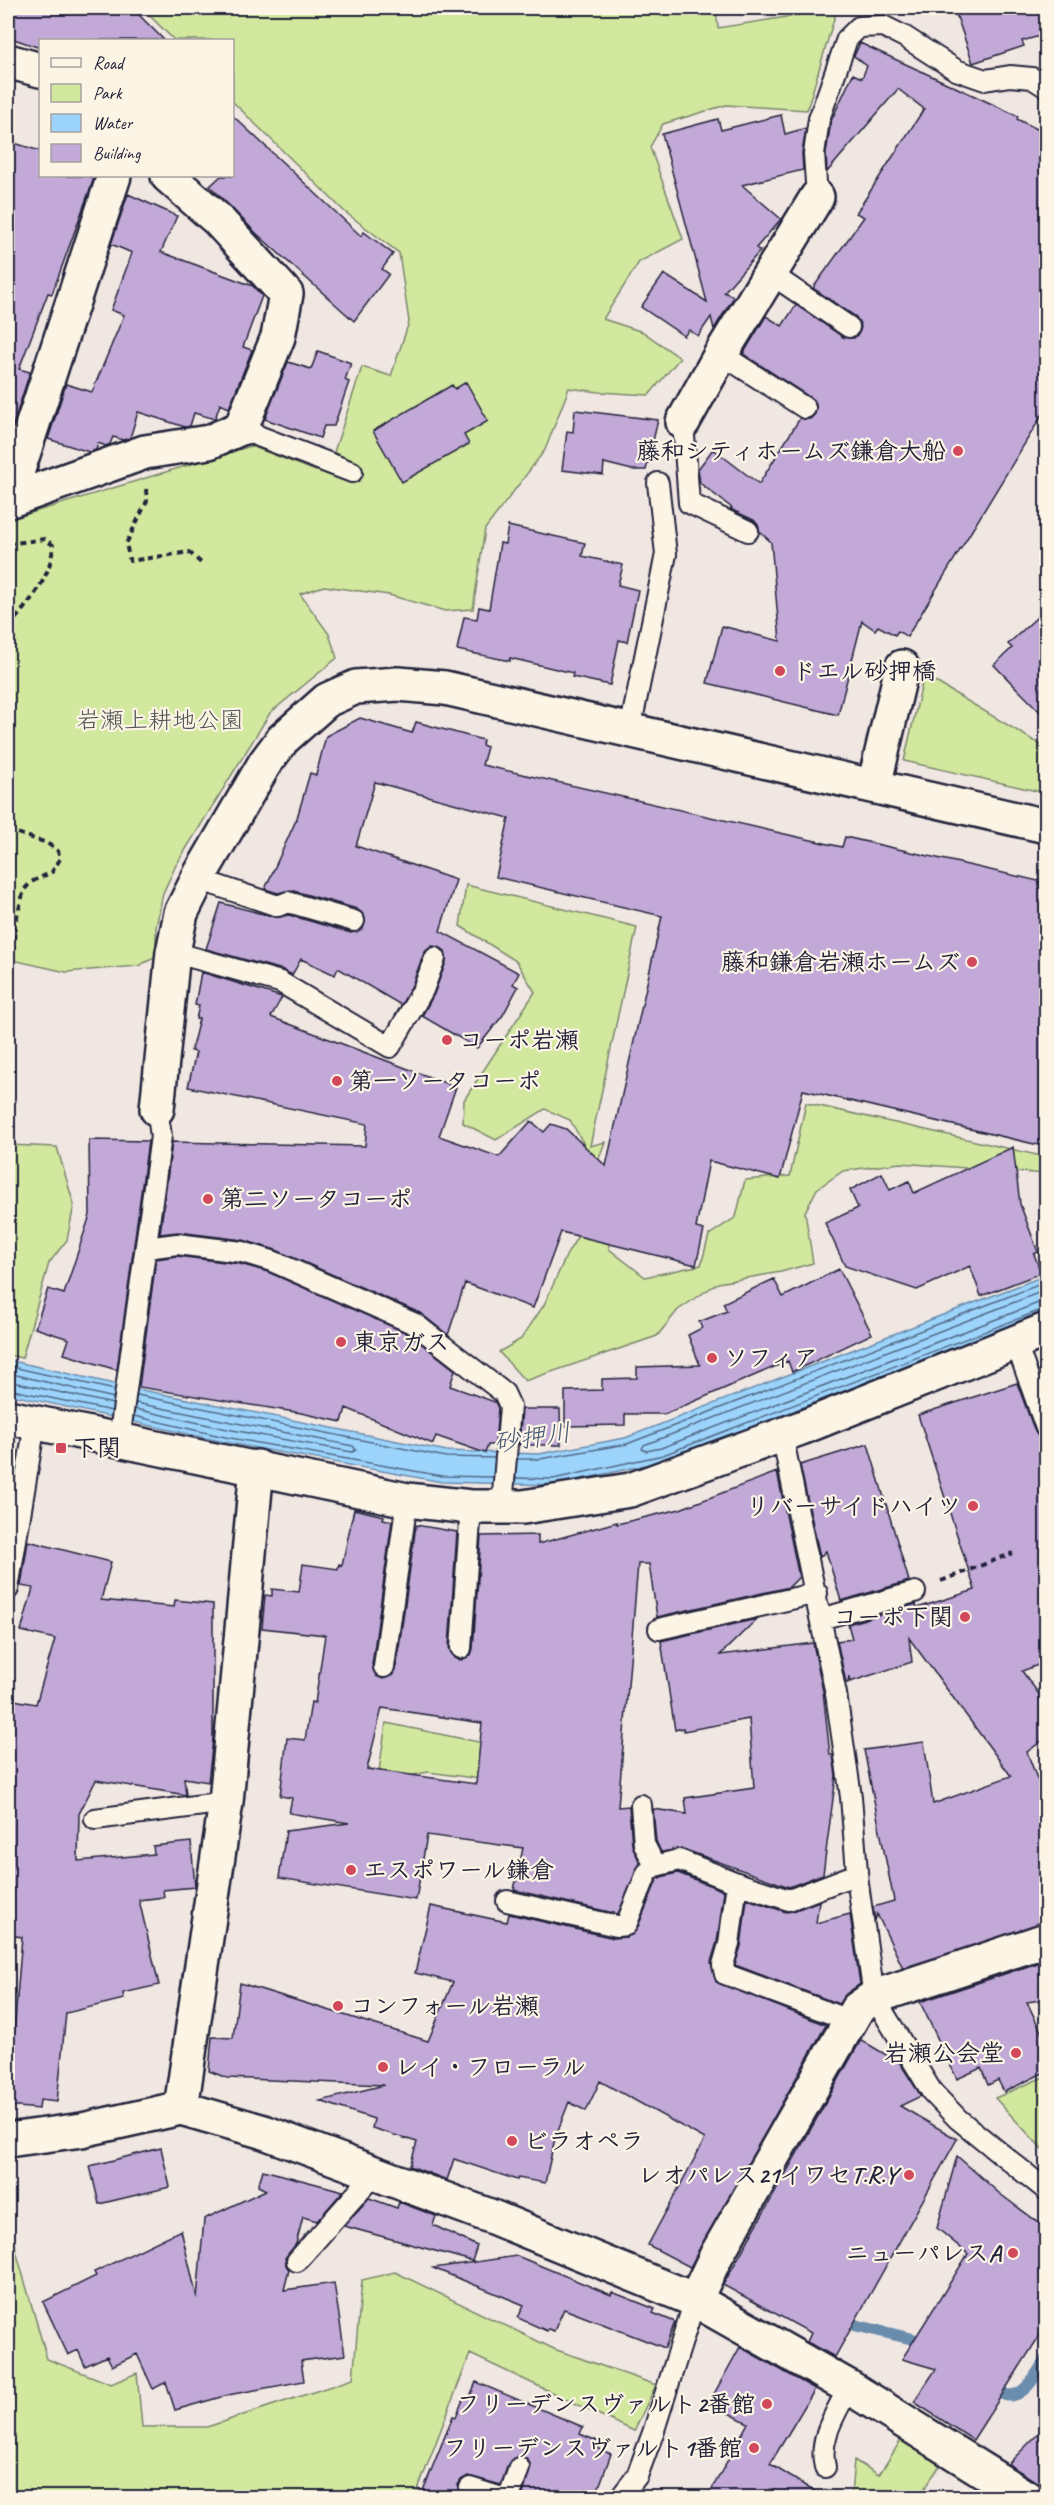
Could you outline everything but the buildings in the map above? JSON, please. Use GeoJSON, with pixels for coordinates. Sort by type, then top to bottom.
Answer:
{"type":"FeatureCollection","features":[{"type":"Feature","properties":{"kind":"street"},"geometry":{"type":"LineString","coordinates":[[8,61],[39,70]]}},
{"type":"Feature","properties":{"kind":"street"},"geometry":{"type":"LineString","coordinates":[[8,500],[114,177]]}},
{"type":"Feature","properties":{"kind":"street"},"geometry":{"type":"LineString","coordinates":[[8,500],[146,452],[209,442],[241,428],[278,337],[286,294],[217,219],[169,177]]}},
{"type":"Feature","properties":{"kind":"street"},"geometry":{"type":"LineString","coordinates":[[683,422],[721,354],[817,197]]}},
{"type":"Feature","properties":{"kind":"street"},"geometry":{"type":"LineString","coordinates":[[874,786],[902,667]]}},
{"type":"Feature","properties":{"kind":"street"},"geometry":{"type":"LineString","coordinates":[[157,1109],[173,952],[181,913],[198,879],[254,783],[283,739],[327,700],[356,687],[398,684],[445,688],[1047,826]]}},
{"type":"Feature","properties":{"kind":"street"},"geometry":{"type":"LineString","coordinates":[[21,1420],[121,1432],[257,1467],[407,1500],[492,1501],[523,1507],[630,1490],[782,1435],[1047,1330]]}},
{"type":"Feature","properties":{"kind":"street"},"geometry":{"type":"LineString","coordinates":[[181,2108],[226,1802],[257,1467]]}},
{"type":"Feature","properties":{"kind":"street"},"geometry":{"type":"LineString","coordinates":[[696,2300],[717,2254],[857,2008],[874,1997],[1047,1940]]}},
{"type":"Feature","properties":{"kind":"street"},"geometry":{"type":"LineString","coordinates":[[8,2140],[82,2130],[181,2108],[264,2132],[376,2172],[696,2300],[849,2387],[1027,2498]]}},
{"type":"Feature","properties":{"kind":"lane"},"geometry":{"type":"LineString","coordinates":[[817,197],[814,154],[819,119],[847,39],[859,27],[883,26],[905,37],[956,70],[986,80],[1010,76],[1032,78],[1047,87]]}},
{"type":"Feature","properties":{"kind":"lane"},"geometry":{"type":"LineString","coordinates":[[771,274],[849,327]]}},
{"type":"Feature","properties":{"kind":"lane"},"geometry":{"type":"LineString","coordinates":[[721,354],[805,408]]}},
{"type":"Feature","properties":{"kind":"lane"},"geometry":{"type":"LineString","coordinates":[[683,422],[689,503],[747,531]]}},
{"type":"Feature","properties":{"kind":"lane"},"geometry":{"type":"LineString","coordinates":[[241,428],[352,471]]}},
{"type":"Feature","properties":{"kind":"lane"},"geometry":{"type":"LineString","coordinates":[[630,730],[666,554],[658,483]]}},
{"type":"Feature","properties":{"kind":"lane"},"geometry":{"type":"LineString","coordinates":[[198,879],[278,906],[288,902],[354,921]]}},
{"type":"Feature","properties":{"kind":"lane"},"geometry":{"type":"LineString","coordinates":[[173,952],[280,982],[390,1047],[423,990],[435,958]]}},
{"type":"Feature","properties":{"kind":"lane"},"geometry":{"type":"LineString","coordinates":[[121,1432],[161,1136],[157,1109]]}},
{"type":"Feature","properties":{"kind":"lane"},"geometry":{"type":"LineString","coordinates":[[146,1248],[177,1244],[242,1252],[272,1261],[415,1324],[504,1393],[510,1406],[507,1436],[461,1648]]}},
{"type":"Feature","properties":{"kind":"lane"},"geometry":{"type":"LineString","coordinates":[[1016,1342],[1047,1428]]}},
{"type":"Feature","properties":{"kind":"lane"},"geometry":{"type":"LineString","coordinates":[[8,1589],[21,1420]]}},
{"type":"Feature","properties":{"kind":"lane"},"geometry":{"type":"LineString","coordinates":[[782,1435],[817,1593],[836,1694],[848,1774],[857,1874],[874,1997],[932,2092],[958,2119],[1047,2190]]}},
{"type":"Feature","properties":{"kind":"lane"},"geometry":{"type":"LineString","coordinates":[[384,1667],[407,1500]]}},
{"type":"Feature","properties":{"kind":"lane"},"geometry":{"type":"LineString","coordinates":[[821,1619],[915,1592]]}},
{"type":"Feature","properties":{"kind":"lane"},"geometry":{"type":"LineString","coordinates":[[659,1629],[817,1593]]}},
{"type":"Feature","properties":{"kind":"lane"},"geometry":{"type":"LineString","coordinates":[[95,1819],[226,1802]]}},
{"type":"Feature","properties":{"kind":"lane"},"geometry":{"type":"LineString","coordinates":[[641,1805],[644,1844],[655,1866]]}},
{"type":"Feature","properties":{"kind":"lane"},"geometry":{"type":"LineString","coordinates":[[507,1901],[617,1926],[626,1925],[647,1873],[655,1866],[679,1860],[789,1900],[857,1874]]}},
{"type":"Feature","properties":{"kind":"lane"},"geometry":{"type":"LineString","coordinates":[[737,1883],[729,1944],[723,1965],[725,1974],[851,2020]]}},
{"type":"Feature","properties":{"kind":"lane"},"geometry":{"type":"LineString","coordinates":[[297,2261],[376,2172]]}},
{"type":"Feature","properties":{"kind":"lane"},"geometry":{"type":"LineString","coordinates":[[620,2498],[637,2476],[696,2300]]}},
{"type":"Feature","properties":{"kind":"lane"},"geometry":{"type":"LineString","coordinates":[[825,2467],[821,2453],[824,2437],[849,2387]]}},
{"type":"Feature","properties":{"kind":"lane"},"geometry":{"type":"LineString","coordinates":[[509,2498],[519,2468]]}},
{"type":"Feature","properties":{"kind":"lane"},"geometry":{"type":"LineString","coordinates":[[470,2488],[502,2498]]}},
{"type":"Feature","properties":{"kind":"path"},"geometry":{"type":"LineString","coordinates":[[146,452],[147,501],[126,544],[130,561],[189,552],[201,563]]}},
{"type":"Feature","properties":{"kind":"path"},"geometry":{"type":"LineString","coordinates":[[8,544],[45,539],[53,545],[52,560],[41,588],[8,628]]}},
{"type":"Feature","properties":{"kind":"path"},"geometry":{"type":"LineString","coordinates":[[8,830],[47,843],[58,851],[60,859],[52,872],[31,882],[24,890],[15,924],[13,950],[8,960]]}},
{"type":"Feature","properties":{"kind":"path"},"geometry":{"type":"LineString","coordinates":[[915,1592],[1013,1553]]}},
{"type":"Feature","properties":{"kind":"green space","name":"岩瀬上耕地公園"},"geometry":{"type":"Polygon","coordinates":[[[142,8],[716,8],[718,28],[837,9],[807,110],[726,105],[663,124],[650,147],[683,239],[639,262],[603,319],[643,332],[680,358],[649,395],[569,388],[545,450],[485,529],[473,609],[445,611],[389,595],[324,586],[300,594],[329,634],[337,658],[270,713],[176,865],[163,893],[156,927],[156,957],[138,966],[66,972],[8,959],[8,520],[251,446],[316,471],[334,452],[362,367],[391,376],[409,322],[399,253],[345,212],[234,103],[234,39],[173,39],[142,8]]]}},
{"type":"Feature","properties":{"kind":"green space"},"geometry":{"type":"Polygon","coordinates":[[[924,675],[1046,748],[1046,793],[904,761],[924,675]]]}},
{"type":"Feature","properties":{"kind":"green space"},"geometry":{"type":"Polygon","coordinates":[[[466,885],[637,927],[590,1146],[605,1142],[598,1161],[606,1200],[609,1249],[645,1277],[701,1265],[709,1235],[736,1217],[745,1180],[790,1176],[806,1103],[1046,1157],[1046,1174],[900,1163],[843,1171],[817,1189],[805,1212],[813,1263],[781,1272],[718,1283],[678,1310],[657,1336],[525,1381],[499,1352],[521,1339],[544,1305],[567,1254],[578,1236],[586,1148],[570,1120],[545,1109],[496,1140],[463,1123],[464,1100],[535,992],[516,961],[460,926],[466,885]]]}},
{"type":"Feature","properties":{"kind":"green space"},"geometry":{"type":"Polygon","coordinates":[[[8,1145],[57,1147],[74,1205],[67,1240],[49,1263],[22,1358],[8,1355],[8,1145]]]}},
{"type":"Feature","properties":{"kind":"green space"},"geometry":{"type":"Polygon","coordinates":[[[386,1723],[546,1756],[534,1786],[428,1772],[378,1778],[386,1723]]]}},
{"type":"Feature","properties":{"kind":"green space"},"geometry":{"type":"Polygon","coordinates":[[[1046,2076],[1046,2153],[995,2098],[1046,2076]]]}},
{"type":"Feature","properties":{"kind":"green space"},"geometry":{"type":"Polygon","coordinates":[[[8,2223],[47,2359],[111,2384],[137,2373],[142,2427],[207,2427],[353,2379],[362,2280],[395,2272],[554,2349],[656,2385],[634,2431],[470,2354],[415,2497],[8,2497],[8,2223]]]}},
{"type":"Feature","properties":{"kind":"green space"},"geometry":{"type":"Polygon","coordinates":[[[901,2440],[940,2465],[919,2497],[851,2497],[854,2460],[879,2475],[901,2440]]]}},
{"type":"Feature","properties":{"kind":"water","name":"砂押川"},"geometry":{"type":"Polygon","coordinates":[[[1046,1275],[1046,1313],[665,1461],[554,1485],[442,1482],[224,1442],[8,1394],[8,1360],[132,1388],[447,1451],[539,1454],[625,1438],[1046,1275]]]}},
{"type":"Feature","properties":{"kind":"waterway"},"geometry":{"type":"LineString","coordinates":[[838,2320],[921,2341],[927,2345]]}},
{"type":"Feature","properties":{"kind":"waterway"},"geometry":{"type":"LineString","coordinates":[[990,2385],[1006,2395],[1019,2393],[1035,2377],[1046,2359]]}},
{"type":"Feature","properties":{"kind":"place","name":"藤和シティホームズ鎌倉大船"},"geometry":{"type":"Point","coordinates":[958,451]}},
{"type":"Feature","properties":{"kind":"place","name":"ドエル砂押橋"},"geometry":{"type":"Point","coordinates":[780,671]}},
{"type":"Feature","properties":{"kind":"place","name":"藤和鎌倉岩瀬ホームズ"},"geometry":{"type":"Point","coordinates":[972,962]}},
{"type":"Feature","properties":{"kind":"place","name":"コーポ岩瀬"},"geometry":{"type":"Point","coordinates":[447,1040]}},
{"type":"Feature","properties":{"kind":"place","name":"第一ソータコーポ"},"geometry":{"type":"Point","coordinates":[337,1081]}},
{"type":"Feature","properties":{"kind":"place","name":"第二ソータコーポ"},"geometry":{"type":"Point","coordinates":[208,1199]}},
{"type":"Feature","properties":{"kind":"place","name":"東京ガス"},"geometry":{"type":"Point","coordinates":[341,1342]}},
{"type":"Feature","properties":{"kind":"place","name":"ソフィア"},"geometry":{"type":"Point","coordinates":[712,1358]}},
{"type":"Feature","properties":{"kind":"place","name":"下関"},"geometry":{"type":"Point","coordinates":[61,1448]}},
{"type":"Feature","properties":{"kind":"place","name":"リバーサイドハイツ"},"geometry":{"type":"Point","coordinates":[973,1506]}},
{"type":"Feature","properties":{"kind":"place","name":"コーポ下関"},"geometry":{"type":"Point","coordinates":[965,1617]}},
{"type":"Feature","properties":{"kind":"place","name":"エスポワール鎌倉"},"geometry":{"type":"Point","coordinates":[351,1870]}},
{"type":"Feature","properties":{"kind":"place","name":"コンフォール岩瀬"},"geometry":{"type":"Point","coordinates":[338,2006]}},
{"type":"Feature","properties":{"kind":"place","name":"岩瀬公会堂"},"geometry":{"type":"Point","coordinates":[1016,2053]}},
{"type":"Feature","properties":{"kind":"place","name":"レイ・フローラル"},"geometry":{"type":"Point","coordinates":[383,2067]}},
{"type":"Feature","properties":{"kind":"place","name":"ビラオペラ"},"geometry":{"type":"Point","coordinates":[512,2141]}},
{"type":"Feature","properties":{"kind":"place","name":"レオパレス21イワセT.R.Y"},"geometry":{"type":"Point","coordinates":[909,2175]}},
{"type":"Feature","properties":{"kind":"place","name":"ニューパレスA"},"geometry":{"type":"Point","coordinates":[1013,2253]}},
{"type":"Feature","properties":{"kind":"place","name":"フリーデンスヴァルト2番館"},"geometry":{"type":"Point","coordinates":[767,2404]}},
{"type":"Feature","properties":{"kind":"place","name":"フリーデンスヴァルト1番館"},"geometry":{"type":"Point","coordinates":[754,2448]}}]}
